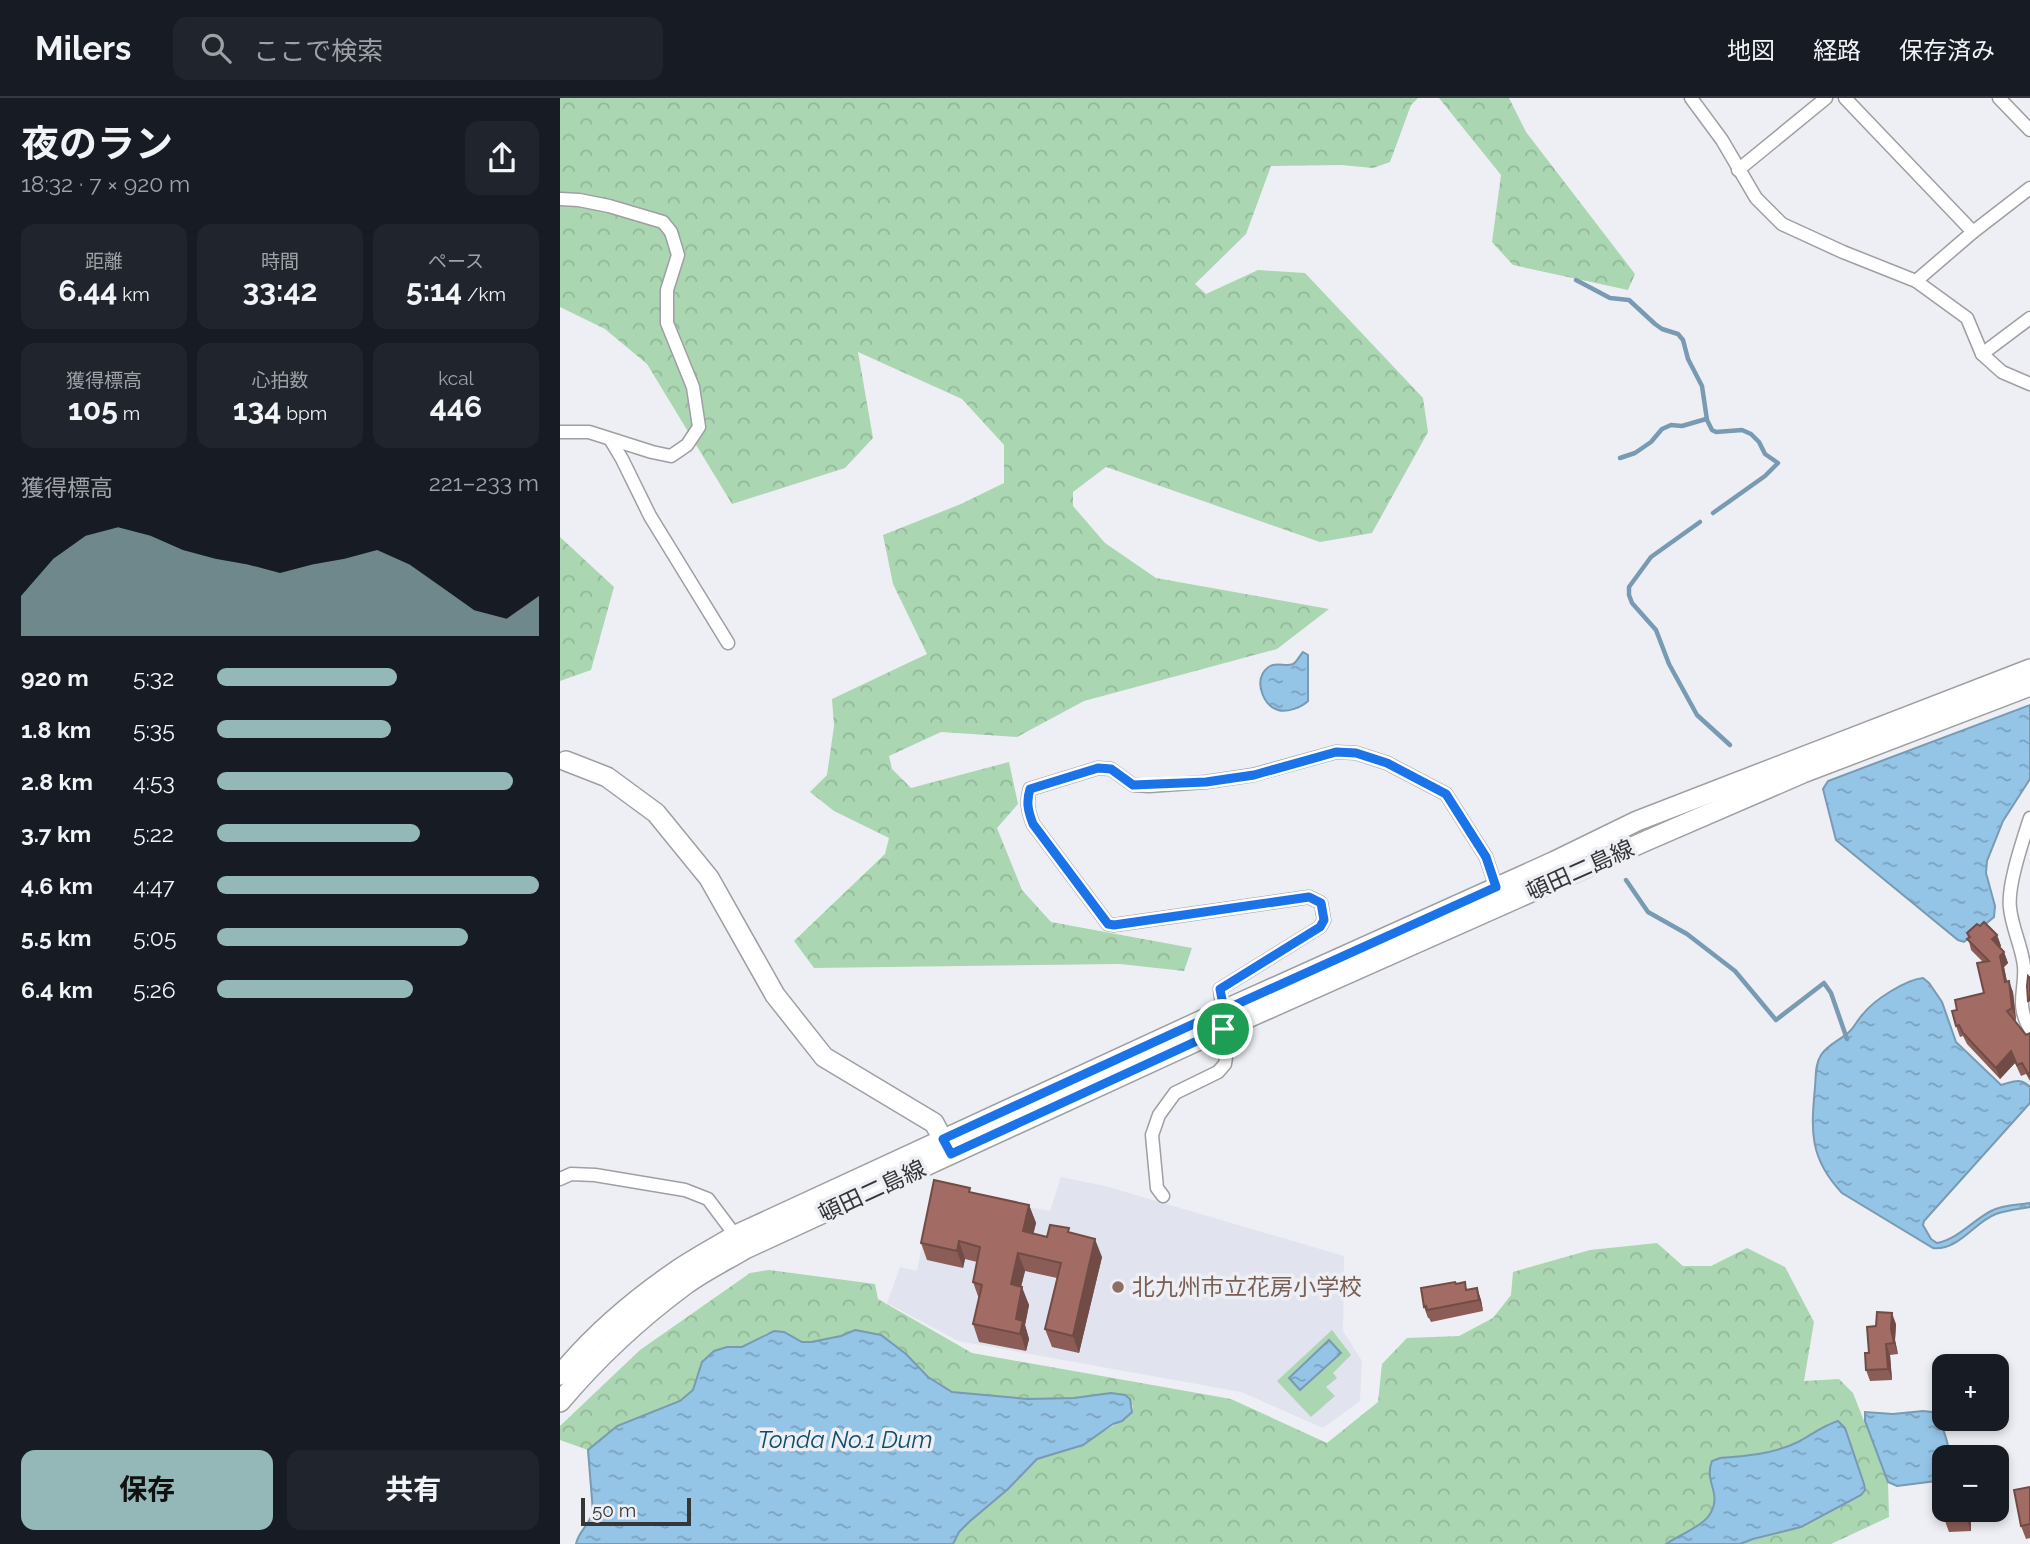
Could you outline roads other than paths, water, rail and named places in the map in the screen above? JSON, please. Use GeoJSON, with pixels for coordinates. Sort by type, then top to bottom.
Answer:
{"type":"FeatureCollection","features":[{"type":"Feature","properties":{"kind":"main road","name":"頓田二島線"},"geometry":{"type":"LineString","coordinates":[[560,1375],[623,1313],[676,1271],[1224,1020],[1637,821],[2030,675]]}},
{"type":"Feature","properties":{"kind":"main road","name":"頓田二島線"},"geometry":{"type":"LineString","coordinates":[[1224,1020],[2030,675]]}},
{"type":"Feature","properties":{"kind":"main road"},"geometry":{"type":"LineString","coordinates":[[563,762],[607,777],[656,813],[709,878],[775,995],[824,1057],[934,1123],[947,1147]]}},
{"type":"Feature","properties":{"kind":"main road","name":"頓田二島線"},"geometry":{"type":"LineString","coordinates":[[560,1402],[606,1351],[636,1324],[740,1242]]}},
{"type":"Feature","properties":{"kind":"street"},"geometry":{"type":"LineString","coordinates":[[1690,98],[1722,140],[1756,198],[1782,224],[1843,253],[1916,281],[1967,318],[1982,354],[2001,372],[2030,384]]}},
{"type":"Feature","properties":{"kind":"street"},"geometry":{"type":"LineString","coordinates":[[1738,170],[1826,98]]}},
{"type":"Feature","properties":{"kind":"street"},"geometry":{"type":"LineString","coordinates":[[1845,98],[1973,232]]}},
{"type":"Feature","properties":{"kind":"street"},"geometry":{"type":"LineString","coordinates":[[1998,98],[2030,130]]}},
{"type":"Feature","properties":{"kind":"street"},"geometry":{"type":"LineString","coordinates":[[1916,281],[2030,188]]}},
{"type":"Feature","properties":{"kind":"street"},"geometry":{"type":"LineString","coordinates":[[560,200],[579,200],[609,206],[663,222],[671,232],[678,255],[667,290],[667,323],[693,387],[699,428],[687,445],[671,456],[589,432],[560,432]]}},
{"type":"Feature","properties":{"kind":"street"},"geometry":{"type":"LineString","coordinates":[[1982,354],[2030,318]]}},
{"type":"Feature","properties":{"kind":"street"},"geometry":{"type":"LineString","coordinates":[[610,439],[650,516],[728,643]]}},
{"type":"Feature","properties":{"kind":"street"},"geometry":{"type":"LineString","coordinates":[[1163,1196],[1157,1188],[1152,1135],[1159,1115],[1175,1093],[1218,1072],[1225,1064],[1227,1050],[1220,989],[1320,927],[1324,920],[1321,903],[1309,897],[1108,924],[1033,824],[1028,813],[1027,799],[1030,789],[1098,768],[1111,769],[1133,785],[1206,782],[1254,775],[1336,752],[1356,753],[1387,763],[1446,794],[1486,857],[1496,887]]}},
{"type":"Feature","properties":{"kind":"street"},"geometry":{"type":"LineString","coordinates":[[2030,818],[2010,894],[2010,908],[2024,966],[2020,1003],[2023,1018],[2030,1029]]}},
{"type":"Feature","properties":{"kind":"street"},"geometry":{"type":"LineString","coordinates":[[560,1178],[570,1174],[595,1175],[685,1190],[708,1199],[740,1242]]}},
{"type":"Feature","properties":{"kind":"water"},"geometry":{"type":"Polygon","coordinates":[[[1303,652],[1308,655],[1308,701],[1290,710],[1273,708],[1265,700],[1261,689],[1263,673],[1271,666],[1293,664],[1303,652]]]}},
{"type":"Feature","properties":{"kind":"water"},"geometry":{"type":"Polygon","coordinates":[[[2030,705],[2030,779],[2003,821],[1987,861],[1986,873],[1995,906],[1994,917],[1964,942],[1958,940],[1836,840],[1823,789],[1828,781],[2030,705]]]}},
{"type":"Feature","properties":{"kind":"water"},"geometry":{"type":"Polygon","coordinates":[[[1923,978],[1942,1002],[1956,1042],[2001,1085],[2020,1081],[2030,1087],[2030,1103],[1923,1225],[1931,1239],[1937,1243],[1952,1238],[1995,1209],[2030,1203],[2030,1207],[1996,1214],[1959,1241],[1942,1248],[1933,1248],[1842,1193],[1823,1168],[1813,1131],[1816,1071],[1821,1055],[1850,1031],[1861,1016],[1882,997],[1908,982],[1923,978]]]}},
{"type":"Feature","properties":{"kind":"water","name":"Tonda No.1 Dum"},"geometry":{"type":"Polygon","coordinates":[[[855,1330],[881,1335],[906,1354],[928,1377],[952,1392],[1028,1399],[1074,1398],[1111,1393],[1125,1395],[1130,1399],[1132,1412],[1083,1445],[1037,1459],[959,1532],[953,1544],[576,1544],[593,1512],[588,1450],[617,1426],[680,1401],[693,1390],[702,1362],[714,1351],[727,1347],[742,1347],[774,1331],[784,1332],[802,1342],[811,1342],[841,1336],[855,1330]]]}},
{"type":"Feature","properties":{"kind":"water"},"geometry":{"type":"Polygon","coordinates":[[[1329,1340],[1341,1353],[1300,1390],[1289,1378],[1329,1340]]]}},
{"type":"Feature","properties":{"kind":"water"},"geometry":{"type":"Polygon","coordinates":[[[1865,1412],[1932,1412],[1932,1431],[1943,1431],[1948,1445],[1932,1445],[1932,1482],[1897,1486],[1888,1482],[1865,1421],[1865,1412]]]}},
{"type":"Feature","properties":{"kind":"water"},"geometry":{"type":"Polygon","coordinates":[[[1838,1421],[1845,1428],[1864,1484],[1865,1490],[1861,1495],[1801,1527],[1740,1544],[1666,1544],[1701,1523],[1713,1509],[1710,1478],[1712,1461],[1779,1449],[1838,1421]]]}},
{"type":"Feature","properties":{"kind":"waterway"},"geometry":{"type":"LineString","coordinates":[[1576,280],[1610,298],[1629,300],[1662,329],[1678,334],[1702,386],[1707,420],[1712,430],[1742,430],[1751,434],[1765,454],[1778,463],[1765,476],[1713,513]]}},
{"type":"Feature","properties":{"kind":"waterway"},"geometry":{"type":"LineString","coordinates":[[1620,458],[1635,453],[1651,442],[1662,429],[1706,419]]}},
{"type":"Feature","properties":{"kind":"waterway"},"geometry":{"type":"LineString","coordinates":[[1700,522],[1651,557],[1629,587],[1629,595],[1632,603],[1656,630],[1669,664],[1697,715],[1730,745]]}},
{"type":"Feature","properties":{"kind":"waterway"},"geometry":{"type":"LineString","coordinates":[[1626,880],[1648,912],[1687,934],[1735,971],[1776,1020],[1824,983],[1831,993],[1847,1039]]}},
{"type":"Feature","properties":{"kind":"place","name":"北九州市立花房小学校"},"geometry":{"type":"Point","coordinates":[1118,1287]}}]}
